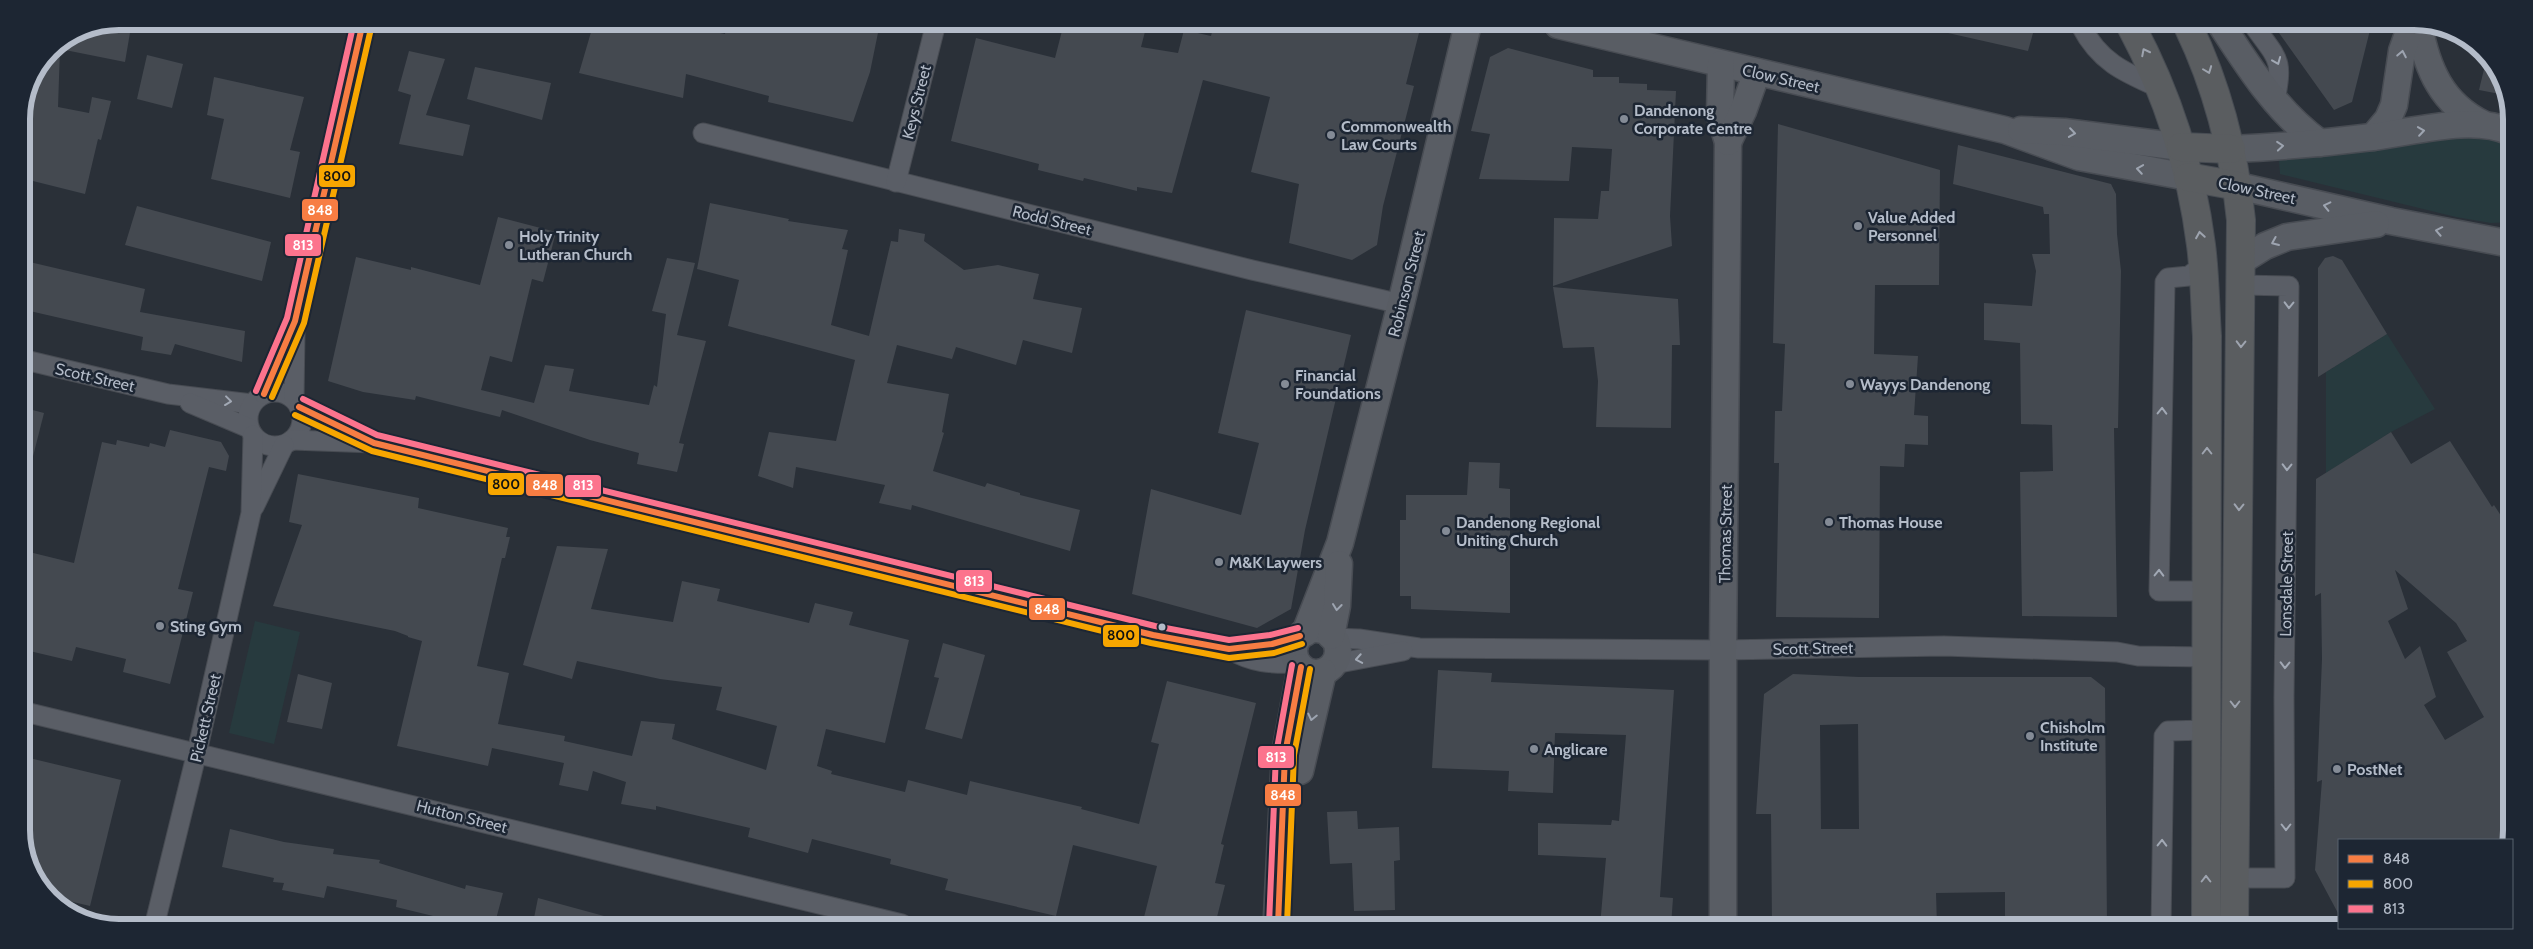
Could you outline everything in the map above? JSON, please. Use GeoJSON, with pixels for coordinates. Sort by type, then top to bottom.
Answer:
{"type":"FeatureCollection","features":[{"type":"Feature","properties":{"kind":"highway"},"geometry":{"type":"LineString","coordinates":[[2133,30],[2162,89],[2181,146],[2196,209],[2203,265],[2207,336],[2206,919]]}},
{"type":"Feature","properties":{"kind":"highway"},"geometry":{"type":"LineString","coordinates":[[2190,30],[2217,95],[2238,186],[2241,273],[2234,919]]}},
{"type":"Feature","properties":{"kind":"highway","name":"Clow Street"},"geometry":{"type":"LineString","coordinates":[[2181,146],[2231,149]]}},
{"type":"Feature","properties":{"kind":"highway","name":"Clow Street"},"geometry":{"type":"LineString","coordinates":[[2188,176],[2238,186]]}},
{"type":"Feature","properties":{"kind":"street"},"geometry":{"type":"LineString","coordinates":[[295,321],[296,403],[301,425],[288,442],[266,444],[251,431],[248,419],[295,321],[361,30]]}},
{"type":"Feature","properties":{"kind":"street","name":"Keys Street"},"geometry":{"type":"LineString","coordinates":[[896,182],[934,30]]}},
{"type":"Feature","properties":{"kind":"street","name":"Robinson Street"},"geometry":{"type":"LineString","coordinates":[[1303,634],[1340,543],[1401,304],[1467,30]]}},
{"type":"Feature","properties":{"kind":"street","name":"Clow Street"},"geometry":{"type":"LineString","coordinates":[[1582,30],[2005,130],[2055,150],[2079,157],[2188,176]]}},
{"type":"Feature","properties":{"kind":"street"},"geometry":{"type":"LineString","coordinates":[[2084,30],[2113,66],[2162,89]]}},
{"type":"Feature","properties":{"kind":"street"},"geometry":{"type":"LineString","coordinates":[[2225,30],[2275,101],[2294,123],[2320,143]]}},
{"type":"Feature","properties":{"kind":"street"},"geometry":{"type":"LineString","coordinates":[[2257,30],[2279,62],[2280,74],[2275,101]]}},
{"type":"Feature","properties":{"kind":"street"},"geometry":{"type":"LineString","coordinates":[[2373,137],[2388,119],[2394,105],[2402,52],[2410,30]]}},
{"type":"Feature","properties":{"kind":"street"},"geometry":{"type":"LineString","coordinates":[[2420,30],[2428,62],[2440,88],[2462,112],[2483,124]]}},
{"type":"Feature","properties":{"kind":"street","name":"Thomas Street"},"geometry":{"type":"LineString","coordinates":[[1721,64],[1720,116],[1728,142],[1727,468],[1723,650],[1723,919]]}},
{"type":"Feature","properties":{"kind":"street","name":"Thomas Street"},"geometry":{"type":"LineString","coordinates":[[1728,142],[1743,111],[1757,72]]}},
{"type":"Feature","properties":{"kind":"street","name":"Clow Street"},"geometry":{"type":"LineString","coordinates":[[2231,149],[2320,143],[2483,124],[2503,130]]}},
{"type":"Feature","properties":{"kind":"street","name":"Clow Street"},"geometry":{"type":"LineString","coordinates":[[2005,130],[2064,132],[2181,146]]}},
{"type":"Feature","properties":{"kind":"street","name":"Rodd Street"},"geometry":{"type":"LineString","coordinates":[[703,133],[896,182],[1401,304]]}},
{"type":"Feature","properties":{"kind":"street","name":"Clow Street"},"geometry":{"type":"LineString","coordinates":[[2238,186],[2391,221],[2503,239]]}},
{"type":"Feature","properties":{"kind":"street"},"geometry":{"type":"LineString","coordinates":[[2241,273],[2265,246],[2287,237],[2391,221]]}},
{"type":"Feature","properties":{"kind":"street"},"geometry":{"type":"LineString","coordinates":[[2203,265],[2189,276],[2168,278],[2165,282],[2159,591],[2207,591]]}},
{"type":"Feature","properties":{"kind":"street","name":"Lonsdale Street"},"geometry":{"type":"LineString","coordinates":[[2235,878],[2285,878],[2286,868],[2284,697],[2289,286],[2241,273]]}},
{"type":"Feature","properties":{"kind":"street","name":"Scott Street"},"geometry":{"type":"LineString","coordinates":[[30,361],[168,394],[258,399]]}},
{"type":"Feature","properties":{"kind":"street"},"geometry":{"type":"LineString","coordinates":[[258,399],[280,392],[296,403]]}},
{"type":"Feature","properties":{"kind":"street","name":"Scott Street"},"geometry":{"type":"LineString","coordinates":[[168,394],[251,431]]}},
{"type":"Feature","properties":{"kind":"street","name":"Scott Street"},"geometry":{"type":"LineString","coordinates":[[296,403],[374,443]]}},
{"type":"Feature","properties":{"kind":"street","name":"Pickett Street"},"geometry":{"type":"LineString","coordinates":[[156,919],[197,752],[251,513],[251,431]]}},
{"type":"Feature","properties":{"kind":"street","name":"Scott Street"},"geometry":{"type":"LineString","coordinates":[[288,442],[374,443],[1153,635],[1229,649],[1272,644],[1303,634]]}},
{"type":"Feature","properties":{"kind":"street","name":"Pickett Street"},"geometry":{"type":"LineString","coordinates":[[251,513],[288,442]]}},
{"type":"Feature","properties":{"kind":"street","name":"Robinson Street"},"geometry":{"type":"LineString","coordinates":[[1332,637],[1338,606],[1340,543]]}},
{"type":"Feature","properties":{"kind":"street"},"geometry":{"type":"LineString","coordinates":[[1277,919],[1285,754],[1314,666],[1337,648],[1332,637],[1316,630],[1303,634],[1294,651],[1314,666]]}},
{"type":"Feature","properties":{"kind":"street","name":"Scott Street"},"geometry":{"type":"LineString","coordinates":[[1332,637],[1419,648],[1723,650],[1944,646],[2206,657]]}},
{"type":"Feature","properties":{"kind":"street","name":"Scott Street"},"geometry":{"type":"LineString","coordinates":[[1229,649],[1243,658],[1262,662],[1314,666],[1419,648]]}},
{"type":"Feature","properties":{"kind":"street"},"geometry":{"type":"LineString","coordinates":[[1288,919],[1301,762],[1314,666]]}},
{"type":"Feature","properties":{"kind":"street","name":"Hutton Street"},"geometry":{"type":"LineString","coordinates":[[30,713],[882,919]]}},
{"type":"Feature","properties":{"kind":"street"},"geometry":{"type":"LineString","coordinates":[[2162,919],[2164,736],[2168,731],[2206,730]]}},
{"type":"Feature","properties":{"kind":"green space"},"geometry":{"type":"Polygon","coordinates":[[[2477,136],[2503,143],[2503,222],[2491,223],[2456,217],[2280,174],[2279,160],[2453,137],[2477,136]]]}},
{"type":"Feature","properties":{"kind":"green space"},"geometry":{"type":"Polygon","coordinates":[[[2387,334],[2435,409],[2391,432],[2326,473],[2326,372],[2387,334]]]}},
{"type":"Feature","properties":{"kind":"green space"},"geometry":{"type":"Polygon","coordinates":[[[255,621],[300,632],[274,744],[229,733],[255,621]]]}},
{"type":"Feature","properties":{"kind":"building"},"geometry":{"type":"Polygon","coordinates":[[[130,30],[125,62],[63,50],[85,37],[110,31],[130,30]]]}},
{"type":"Feature","properties":{"kind":"building"},"geometry":{"type":"Polygon","coordinates":[[[592,30],[705,30],[725,34],[725,30],[879,30],[870,72],[853,122],[768,102],[769,96],[686,74],[683,98],[579,73],[592,30]]]}},
{"type":"Feature","properties":{"kind":"building"},"geometry":{"type":"Polygon","coordinates":[[[1062,30],[1145,30],[1141,47],[1178,53],[1184,30],[1211,36],[1212,30],[1420,30],[1406,84],[1414,86],[1383,206],[1377,245],[1352,260],[1289,243],[1299,184],[1251,172],[1270,97],[1203,80],[1172,193],[1137,187],[1137,191],[1084,178],[1083,181],[1038,170],[1039,164],[951,141],[976,38],[1055,58],[1062,30]]]}},
{"type":"Feature","properties":{"kind":"building"},"geometry":{"type":"Polygon","coordinates":[[[1948,30],[2034,30],[2028,51],[1948,33],[1948,30]]]}},
{"type":"Feature","properties":{"kind":"building"},"geometry":{"type":"Polygon","coordinates":[[[2277,30],[2370,30],[2352,102],[2334,110],[2277,30]]]}},
{"type":"Feature","properties":{"kind":"building"},"geometry":{"type":"Polygon","coordinates":[[[1508,48],[1593,70],[1593,77],[1619,77],[1619,83],[1647,84],[1647,90],[1676,91],[1670,216],[1672,246],[1553,286],[1554,218],[1598,219],[1601,191],[1609,191],[1612,149],[1572,147],[1569,181],[1479,179],[1490,134],[1471,131],[1490,57],[1508,48]]]}},
{"type":"Feature","properties":{"kind":"building"},"geometry":{"type":"Polygon","coordinates":[[[409,51],[445,59],[426,115],[470,125],[463,156],[399,144],[411,95],[398,91],[409,51]]]}},
{"type":"Feature","properties":{"kind":"building"},"geometry":{"type":"Polygon","coordinates":[[[60,52],[58,107],[89,113],[92,97],[111,101],[101,140],[98,139],[85,194],[30,180],[30,119],[32,102],[42,74],[60,52]]]}},
{"type":"Feature","properties":{"kind":"building"},"geometry":{"type":"Polygon","coordinates":[[[147,55],[183,64],[172,108],[137,99],[147,55]]]}},
{"type":"Feature","properties":{"kind":"building"},"geometry":{"type":"Polygon","coordinates":[[[2485,65],[2499,94],[2479,90],[2485,65]]]}},
{"type":"Feature","properties":{"kind":"building"},"geometry":{"type":"Polygon","coordinates":[[[475,67],[551,83],[542,120],[467,99],[475,67]]]}},
{"type":"Feature","properties":{"kind":"building"},"geometry":{"type":"Polygon","coordinates":[[[214,77],[304,97],[290,150],[300,152],[290,198],[211,179],[224,119],[207,115],[214,77]]]}},
{"type":"Feature","properties":{"kind":"building"},"geometry":{"type":"Polygon","coordinates":[[[1778,124],[1940,170],[1939,285],[1875,285],[1874,354],[1918,356],[1914,415],[1928,416],[1928,445],[1905,444],[1904,467],[1880,466],[1879,618],[1776,617],[1779,463],[1774,463],[1775,411],[1782,411],[1785,344],[1773,343],[1778,124]]]}},
{"type":"Feature","properties":{"kind":"building"},"geometry":{"type":"Polygon","coordinates":[[[1958,145],[2111,184],[2116,194],[2117,234],[2121,271],[2118,428],[2114,428],[2117,617],[2022,616],[2020,472],[2053,471],[2052,425],[2021,424],[2020,343],[1984,340],[1984,303],[2032,306],[2036,271],[2032,254],[2050,254],[2049,214],[2044,214],[2043,207],[1953,184],[1958,145]]]}},
{"type":"Feature","properties":{"kind":"building"},"geometry":{"type":"Polygon","coordinates":[[[710,203],[789,219],[788,221],[848,230],[842,249],[848,250],[831,325],[869,336],[891,241],[898,242],[899,229],[925,234],[924,241],[964,270],[998,265],[1039,274],[1033,299],[1082,308],[1072,353],[1023,340],[1016,365],[956,347],[952,359],[897,345],[887,383],[949,394],[942,432],[944,433],[933,471],[985,487],[987,483],[1020,493],[1020,495],[1080,510],[1070,551],[912,505],[911,510],[879,503],[885,485],[796,467],[793,488],[758,476],[769,432],[836,441],[855,360],[728,326],[739,280],[697,269],[710,203]]]}},
{"type":"Feature","properties":{"kind":"building"},"geometry":{"type":"Polygon","coordinates":[[[137,206],[271,242],[262,281],[125,245],[137,206]]]}},
{"type":"Feature","properties":{"kind":"building"},"geometry":{"type":"Polygon","coordinates":[[[498,217],[556,232],[543,282],[532,279],[512,362],[490,356],[481,390],[534,403],[545,365],[574,369],[569,391],[649,405],[654,385],[657,387],[666,314],[652,311],[667,258],[695,263],[677,335],[706,341],[679,443],[684,444],[677,472],[637,464],[639,453],[590,440],[502,410],[500,417],[416,396],[415,400],[363,392],[328,381],[356,257],[411,270],[411,267],[480,285],[498,217]]]}},
{"type":"Feature","properties":{"kind":"building"},"geometry":{"type":"Polygon","coordinates":[[[2333,256],[2342,260],[2387,334],[2318,377],[2318,268],[2325,258],[2333,256]]]}},
{"type":"Feature","properties":{"kind":"building"},"geometry":{"type":"Polygon","coordinates":[[[30,262],[145,289],[140,312],[245,331],[242,362],[175,344],[171,355],[141,350],[143,337],[30,311],[30,262]]]}},
{"type":"Feature","properties":{"kind":"building"},"geometry":{"type":"Polygon","coordinates":[[[1553,287],[1678,299],[1680,345],[1672,345],[1671,428],[1596,427],[1598,381],[1594,347],[1563,348],[1553,287]]]}},
{"type":"Feature","properties":{"kind":"building"},"geometry":{"type":"Polygon","coordinates":[[[1246,310],[1351,335],[1305,530],[1291,609],[1257,628],[1132,594],[1151,489],[1241,515],[1259,443],[1218,433],[1246,310]]]}},
{"type":"Feature","properties":{"kind":"building"},"geometry":{"type":"Polygon","coordinates":[[[30,409],[44,413],[30,468],[30,409]]]}},
{"type":"Feature","properties":{"kind":"building"},"geometry":{"type":"Polygon","coordinates":[[[170,430],[221,442],[229,456],[226,471],[209,467],[178,589],[193,592],[170,684],[123,672],[126,659],[76,647],[72,661],[30,651],[30,552],[74,563],[102,442],[116,445],[117,440],[149,447],[150,443],[165,447],[170,430]]]}},
{"type":"Feature","properties":{"kind":"building"},"geometry":{"type":"Polygon","coordinates":[[[2391,432],[2411,464],[2450,441],[2492,507],[2494,505],[2503,519],[2502,839],[2338,839],[2338,913],[2315,870],[2322,780],[2317,782],[2322,659],[2321,593],[2315,596],[2316,479],[2391,432]],[[2395,570],[2408,609],[2388,621],[2405,659],[2420,646],[2436,697],[2424,705],[2445,740],[2484,717],[2447,652],[2467,641],[2456,623],[2395,570]]]}},
{"type":"Feature","properties":{"kind":"building"},"geometry":{"type":"Polygon","coordinates":[[[1469,462],[1500,463],[1499,488],[1510,489],[1510,613],[1411,609],[1411,596],[1400,596],[1400,520],[1406,520],[1406,495],[1467,495],[1469,462]]]}},
{"type":"Feature","properties":{"kind":"building"},"geometry":{"type":"Polygon","coordinates":[[[298,474],[419,498],[418,508],[508,528],[506,537],[510,537],[505,558],[502,558],[477,666],[509,673],[498,724],[565,736],[564,741],[632,756],[641,721],[675,724],[672,739],[766,770],[777,726],[716,710],[722,687],[660,679],[577,661],[572,679],[523,665],[557,546],[608,549],[591,609],[673,622],[682,581],[720,589],[717,601],[809,623],[815,603],[853,612],[849,625],[909,640],[885,743],[826,729],[817,766],[832,771],[831,774],[905,792],[908,780],[967,795],[970,781],[1082,807],[1081,809],[1139,824],[1159,744],[1151,742],[1167,681],[1256,703],[1221,844],[1224,845],[1215,883],[1225,885],[1216,919],[1144,919],[1157,866],[1073,845],[1056,916],[945,890],[948,879],[890,864],[891,859],[812,839],[808,853],[748,837],[750,828],[656,806],[656,810],[621,804],[626,782],[593,771],[588,791],[559,785],[564,763],[492,748],[488,766],[397,746],[422,641],[395,631],[273,606],[302,525],[289,522],[298,474]]]}},
{"type":"Feature","properties":{"kind":"building"},"geometry":{"type":"Polygon","coordinates":[[[943,643],[985,655],[962,739],[925,729],[939,678],[934,677],[943,643]]]}},
{"type":"Feature","properties":{"kind":"building"},"geometry":{"type":"Polygon","coordinates":[[[1438,670],[1492,673],[1491,682],[1674,690],[1660,897],[1673,898],[1672,919],[1601,919],[1606,858],[1538,855],[1538,823],[1611,825],[1612,820],[1619,821],[1626,735],[1555,733],[1553,793],[1508,791],[1509,771],[1432,768],[1438,670]]]}},
{"type":"Feature","properties":{"kind":"building"},"geometry":{"type":"Polygon","coordinates":[[[298,674],[332,683],[322,729],[287,722],[298,674]]]}},
{"type":"Feature","properties":{"kind":"building"},"geometry":{"type":"Polygon","coordinates":[[[1793,674],[1859,677],[2091,677],[2105,688],[2107,919],[2005,919],[2005,892],[1936,893],[1937,919],[1772,919],[1771,814],[1756,814],[1764,694],[1793,674]],[[1858,724],[1820,725],[1821,829],[1859,829],[1858,724]]]}},
{"type":"Feature","properties":{"kind":"building"},"geometry":{"type":"Polygon","coordinates":[[[30,758],[121,780],[90,906],[64,900],[48,884],[37,864],[30,836],[30,758]]]}},
{"type":"Feature","properties":{"kind":"building"},"geometry":{"type":"Polygon","coordinates":[[[1357,811],[1358,829],[1399,827],[1400,860],[1394,861],[1395,910],[1354,911],[1352,863],[1330,864],[1327,812],[1357,811]]]}},
{"type":"Feature","properties":{"kind":"building"},"geometry":{"type":"Polygon","coordinates":[[[230,829],[284,842],[334,849],[333,854],[380,860],[379,863],[465,889],[466,885],[503,893],[496,919],[446,919],[396,907],[397,900],[327,886],[324,898],[282,890],[284,883],[273,882],[274,878],[222,867],[230,829]]]}},
{"type":"Feature","properties":{"kind":"building"},"geometry":{"type":"Polygon","coordinates":[[[538,898],[604,916],[604,919],[534,919],[538,898]]]}},
{"type":"Feature","properties":{"kind":"transit line","name":"813"},"geometry":{"type":"LineString","coordinates":[[256,391],[287,318],[352,30]]}},
{"type":"Feature","properties":{"kind":"transit line","name":"848"},"geometry":{"type":"LineString","coordinates":[[264,394],[295,321],[361,30]]}},
{"type":"Feature","properties":{"kind":"transit line","name":"800"},"geometry":{"type":"LineString","coordinates":[[272,397],[304,323],[371,30]]}},
{"type":"Feature","properties":{"kind":"transit line","name":"813"},"geometry":{"type":"LineString","coordinates":[[303,399],[377,435],[1155,626],[1229,640],[1270,635],[1298,628]]}},
{"type":"Feature","properties":{"kind":"transit line","name":"848"},"geometry":{"type":"LineString","coordinates":[[299,407],[374,443],[1153,635],[1229,649],[1272,644],[1300,636]]}},
{"type":"Feature","properties":{"kind":"transit line","name":"800"},"geometry":{"type":"LineString","coordinates":[[295,415],[372,451],[1151,643],[1229,658],[1274,653],[1302,644]]}},
{"type":"Feature","properties":{"kind":"transit line","name":"813"},"geometry":{"type":"LineString","coordinates":[[1269,919],[1276,754],[1292,665]]}},
{"type":"Feature","properties":{"kind":"transit line","name":"848"},"geometry":{"type":"LineString","coordinates":[[1278,919],[1285,754],[1301,667]]}},
{"type":"Feature","properties":{"kind":"transit line","name":"800"},"geometry":{"type":"LineString","coordinates":[[1287,919],[1294,755],[1310,669]]}},
{"type":"Feature","properties":{"kind":"place","name":"Dandenong Corporate Centre"},"geometry":{"type":"Point","coordinates":[1624,119]}},
{"type":"Feature","properties":{"kind":"place","name":"Commonwealth Law Courts"},"geometry":{"type":"Point","coordinates":[1331,135]}},
{"type":"Feature","properties":{"kind":"place","name":"Value Added Personnel"},"geometry":{"type":"Point","coordinates":[1858,226]}},
{"type":"Feature","properties":{"kind":"place","name":"Holy Trinity Lutheran Church"},"geometry":{"type":"Point","coordinates":[509,245]}},
{"type":"Feature","properties":{"kind":"place","name":"Financial Foundations"},"geometry":{"type":"Point","coordinates":[1285,384]}},
{"type":"Feature","properties":{"kind":"place","name":"Wayys Dandenong"},"geometry":{"type":"Point","coordinates":[1850,384]}},
{"type":"Feature","properties":{"kind":"place","name":"Thomas House"},"geometry":{"type":"Point","coordinates":[1829,522]}},
{"type":"Feature","properties":{"kind":"place","name":"Dandenong Regional Uniting Church"},"geometry":{"type":"Point","coordinates":[1446,531]}},
{"type":"Feature","properties":{"kind":"place","name":"M&K Laywers"},"geometry":{"type":"Point","coordinates":[1219,562]}},
{"type":"Feature","properties":{"kind":"place","name":"Sting Gym"},"geometry":{"type":"Point","coordinates":[160,626]}},
{"type":"Feature","properties":{"kind":"place","name":"Chisholm Institute"},"geometry":{"type":"Point","coordinates":[2030,736]}},
{"type":"Feature","properties":{"kind":"place","name":"Anglicare"},"geometry":{"type":"Point","coordinates":[1534,749]}},
{"type":"Feature","properties":{"kind":"place","name":"PostNet"},"geometry":{"type":"Point","coordinates":[2337,769]}}]}
